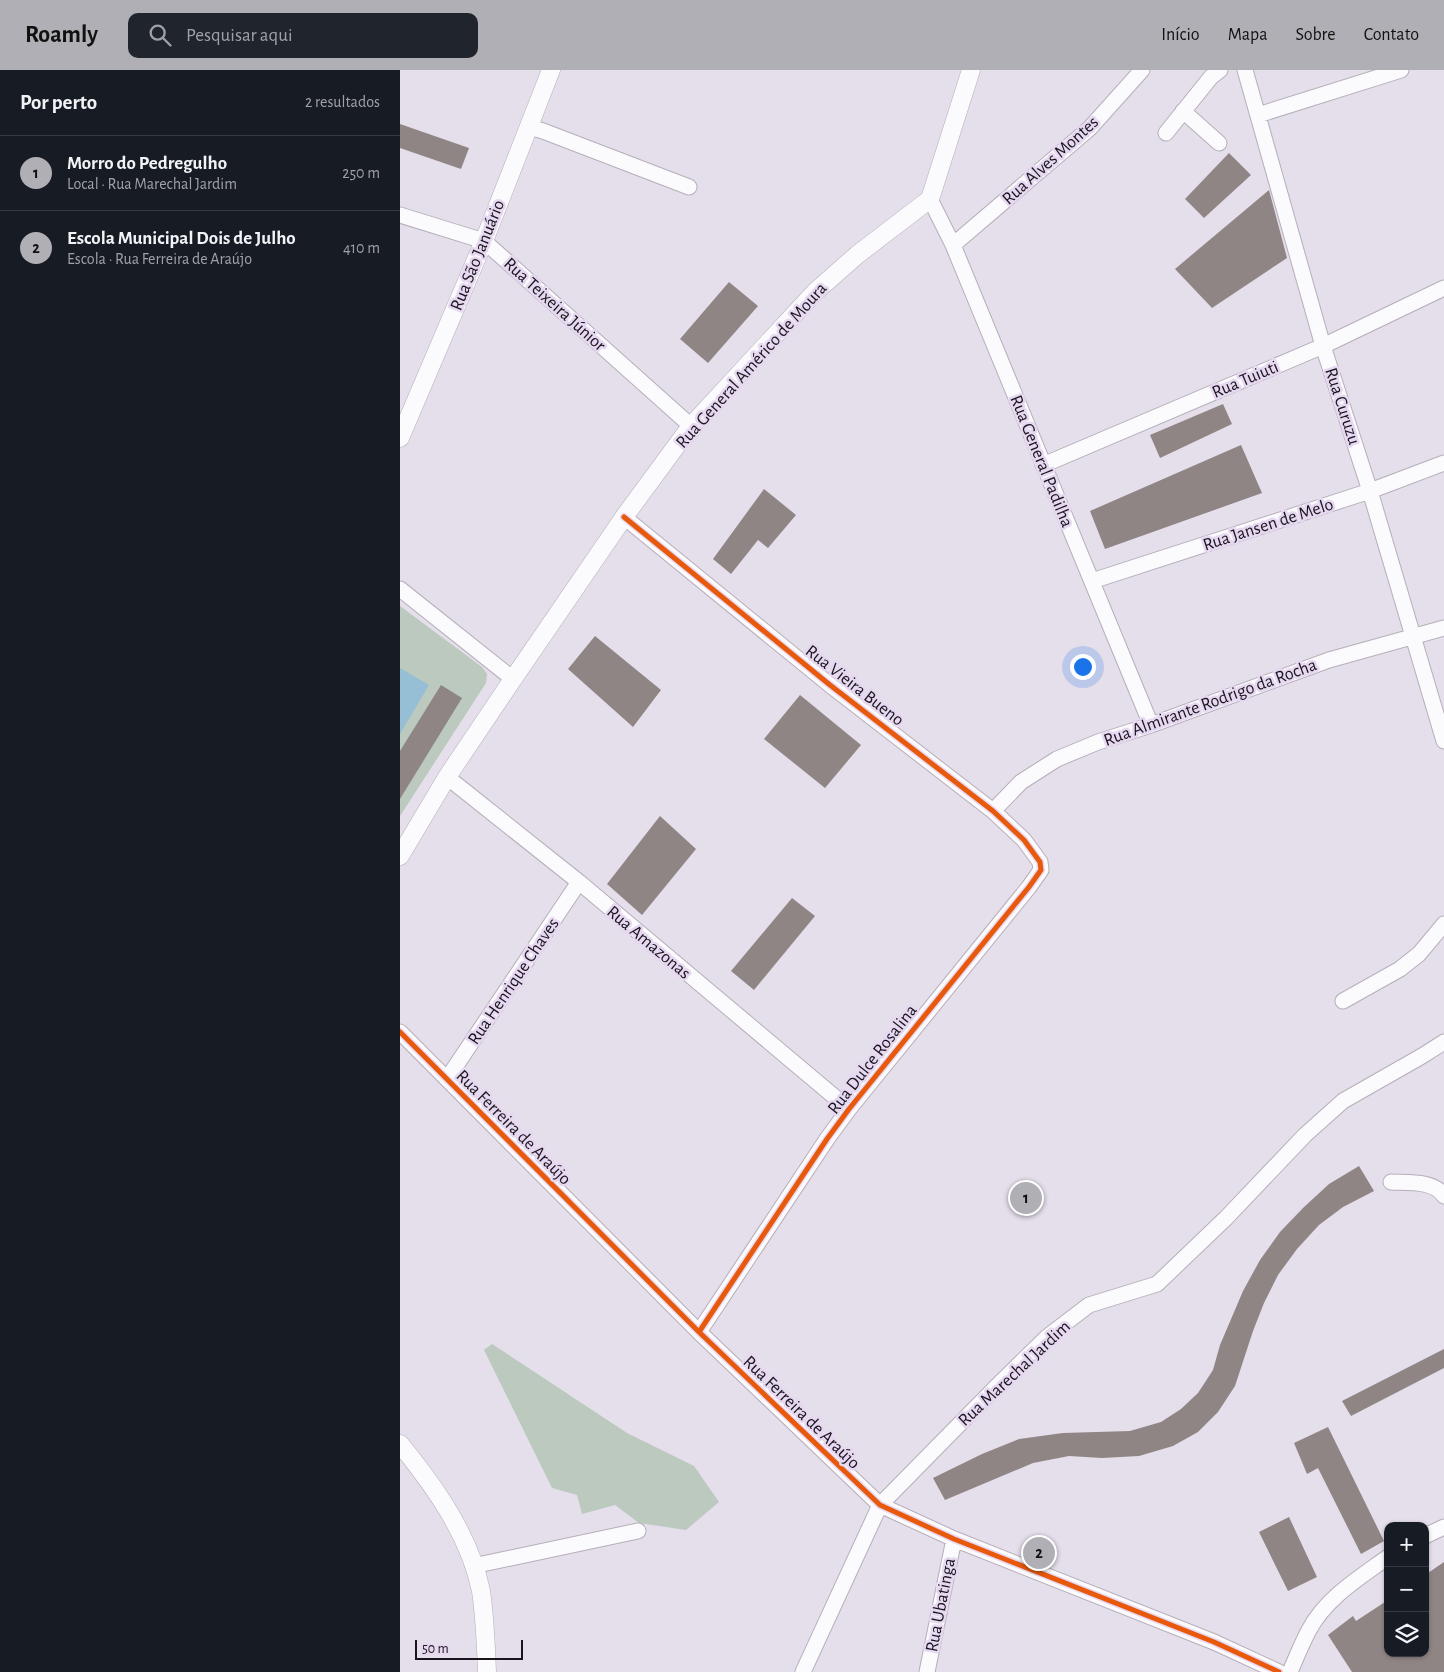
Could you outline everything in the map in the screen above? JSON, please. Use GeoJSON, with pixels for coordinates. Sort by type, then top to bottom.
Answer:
{"type":"FeatureCollection","features":[{"type":"Feature","properties":{"kind":"street","name":"Rua São Januário"},"geometry":{"type":"LineString","coordinates":[[400,438],[484,241],[551,70]]}},
{"type":"Feature","properties":{"kind":"street"},"geometry":{"type":"LineString","coordinates":[[930,199],[971,70]]}},
{"type":"Feature","properties":{"kind":"street","name":"Rua Alves Montes"},"geometry":{"type":"LineString","coordinates":[[953,245],[1090,128],[1142,70]]}},
{"type":"Feature","properties":{"kind":"street"},"geometry":{"type":"LineString","coordinates":[[1166,133],[1211,77],[1220,70]]}},
{"type":"Feature","properties":{"kind":"street","name":"Rua Curuzu"},"geometry":{"type":"LineString","coordinates":[[1245,70],[1323,346],[1370,491],[1444,741]]}},
{"type":"Feature","properties":{"kind":"street"},"geometry":{"type":"LineString","coordinates":[[1258,115],[1401,70]]}},
{"type":"Feature","properties":{"kind":"street"},"geometry":{"type":"LineString","coordinates":[[1183,111],[1219,144]]}},
{"type":"Feature","properties":{"kind":"street"},"geometry":{"type":"LineString","coordinates":[[529,127],[689,187]]}},
{"type":"Feature","properties":{"kind":"street","name":"Rua General Padilha"},"geometry":{"type":"LineString","coordinates":[[930,199],[953,245],[1151,725]]}},
{"type":"Feature","properties":{"kind":"street","name":"Rua General Américo de Moura"},"geometry":{"type":"LineString","coordinates":[[400,856],[447,777],[513,679],[624,517],[691,426],[815,292],[854,258],[930,199]]}},
{"type":"Feature","properties":{"kind":"street","name":"Rua Teixeira Júnior"},"geometry":{"type":"LineString","coordinates":[[400,215],[484,241],[691,426]]}},
{"type":"Feature","properties":{"kind":"street","name":"Rua Tuiuti"},"geometry":{"type":"LineString","coordinates":[[1043,464],[1323,346],[1444,288]]}},
{"type":"Feature","properties":{"kind":"street","name":"Rua Jansen de Melo"},"geometry":{"type":"LineString","coordinates":[[1092,581],[1370,491],[1444,463]]}},
{"type":"Feature","properties":{"kind":"street","name":"Rua Vieira Bueno"},"geometry":{"type":"LineString","coordinates":[[624,517],[830,685],[994,811],[1024,840],[1040,862],[1040,870],[1028,887]]}},
{"type":"Feature","properties":{"kind":"street"},"geometry":{"type":"LineString","coordinates":[[400,589],[513,679]]}},
{"type":"Feature","properties":{"kind":"street","name":"Rua Almirante Rodrigo da Rocha"},"geometry":{"type":"LineString","coordinates":[[994,811],[1021,782],[1058,759],[1098,742],[1151,725],[1329,660],[1444,628]]}},
{"type":"Feature","properties":{"kind":"street","name":"Rua Amazonas"},"geometry":{"type":"LineString","coordinates":[[447,777],[579,882],[849,1109]]}},
{"type":"Feature","properties":{"kind":"street","name":"Rua Henrique Chaves"},"geometry":{"type":"LineString","coordinates":[[447,1079],[579,882]]}},
{"type":"Feature","properties":{"kind":"street","name":"Rua Dulce Rosalina"},"geometry":{"type":"LineString","coordinates":[[699,1332],[827,1139],[849,1109],[1028,887]]}},
{"type":"Feature","properties":{"kind":"street"},"geometry":{"type":"LineString","coordinates":[[1343,1001],[1400,969],[1419,954],[1444,924]]}},
{"type":"Feature","properties":{"kind":"street","name":"Rua Ferreira de Araújo"},"geometry":{"type":"LineString","coordinates":[[400,1032],[699,1332],[880,1505],[954,1539],[1214,1642],[1278,1672]]}},
{"type":"Feature","properties":{"kind":"street","name":"Rua Marechal Jardim"},"geometry":{"type":"LineString","coordinates":[[803,1672],[880,1505],[999,1384],[1047,1337],[1089,1305],[1157,1284],[1226,1218],[1305,1135],[1342,1101],[1444,1042]]}},
{"type":"Feature","properties":{"kind":"street"},"geometry":{"type":"LineString","coordinates":[[1391,1182],[1427,1185],[1440,1190],[1444,1196]]}},
{"type":"Feature","properties":{"kind":"street"},"geometry":{"type":"LineString","coordinates":[[400,1444],[425,1474],[465,1540],[480,1590],[487,1672]]}},
{"type":"Feature","properties":{"kind":"street"},"geometry":{"type":"LineString","coordinates":[[1429,1534],[1444,1527]]}},
{"type":"Feature","properties":{"kind":"street"},"geometry":{"type":"LineString","coordinates":[[473,1566],[638,1531]]}},
{"type":"Feature","properties":{"kind":"street","name":"Rua Ubatinga"},"geometry":{"type":"LineString","coordinates":[[927,1672],[954,1539]]}},
{"type":"Feature","properties":{"kind":"street"},"geometry":{"type":"LineString","coordinates":[[1290,1672],[1309,1629],[1326,1606],[1348,1586],[1384,1560]]}},
{"type":"Feature","properties":{"kind":"shaded area"},"geometry":{"type":"Polygon","coordinates":[[[400,606],[482,667],[487,674],[486,683],[400,816],[400,606]]]}},
{"type":"Feature","properties":{"kind":"shaded area"},"geometry":{"type":"Polygon","coordinates":[[[492,1344],[627,1433],[694,1466],[719,1502],[686,1530],[639,1523],[615,1505],[582,1514],[577,1495],[552,1488],[484,1350],[492,1344]]]}},
{"type":"Feature","properties":{"kind":"water"},"geometry":{"type":"Polygon","coordinates":[[[400,668],[429,685],[400,734],[400,668]]]}},
{"type":"Feature","properties":{"kind":"building"},"geometry":{"type":"Polygon","coordinates":[[[400,124],[469,148],[461,169],[400,148],[400,124]]]}},
{"type":"Feature","properties":{"kind":"building"},"geometry":{"type":"Polygon","coordinates":[[[1229,153],[1251,175],[1204,218],[1185,199],[1229,153]]]}},
{"type":"Feature","properties":{"kind":"building"},"geometry":{"type":"Polygon","coordinates":[[[1269,190],[1287,258],[1212,308],[1175,269],[1269,190]]]}},
{"type":"Feature","properties":{"kind":"building"},"geometry":{"type":"Polygon","coordinates":[[[729,282],[758,306],[708,363],[680,339],[729,282]]]}},
{"type":"Feature","properties":{"kind":"building"},"geometry":{"type":"Polygon","coordinates":[[[1223,404],[1232,424],[1160,458],[1150,435],[1223,404]]]}},
{"type":"Feature","properties":{"kind":"building"},"geometry":{"type":"Polygon","coordinates":[[[1241,445],[1262,493],[1105,549],[1090,511],[1241,445]]]}},
{"type":"Feature","properties":{"kind":"building"},"geometry":{"type":"Polygon","coordinates":[[[764,489],[796,515],[768,548],[758,540],[731,574],[713,559],[764,489]]]}},
{"type":"Feature","properties":{"kind":"building"},"geometry":{"type":"Polygon","coordinates":[[[595,636],[661,690],[633,727],[568,669],[595,636]]]}},
{"type":"Feature","properties":{"kind":"building"},"geometry":{"type":"Polygon","coordinates":[[[441,685],[462,698],[400,799],[400,751],[441,685]]]}},
{"type":"Feature","properties":{"kind":"building"},"geometry":{"type":"Polygon","coordinates":[[[800,695],[861,745],[825,788],[764,739],[800,695]]]}},
{"type":"Feature","properties":{"kind":"building"},"geometry":{"type":"Polygon","coordinates":[[[660,816],[696,849],[642,915],[607,884],[660,816]]]}},
{"type":"Feature","properties":{"kind":"building"},"geometry":{"type":"Polygon","coordinates":[[[792,898],[815,916],[754,990],[731,971],[792,898]]]}},
{"type":"Feature","properties":{"kind":"building"},"geometry":{"type":"Polygon","coordinates":[[[1359,1166],[1374,1191],[1343,1207],[1319,1225],[1297,1249],[1278,1275],[1253,1331],[1235,1386],[1218,1412],[1198,1432],[1173,1446],[1139,1456],[1102,1458],[1069,1456],[1033,1463],[945,1500],[933,1478],[982,1454],[1019,1439],[1063,1433],[1130,1431],[1161,1422],[1181,1409],[1198,1393],[1213,1370],[1220,1345],[1243,1291],[1260,1260],[1280,1232],[1329,1184],[1359,1166]]]}},
{"type":"Feature","properties":{"kind":"building"},"geometry":{"type":"Polygon","coordinates":[[[1444,1349],[1444,1368],[1351,1416],[1342,1401],[1444,1349]]]}},
{"type":"Feature","properties":{"kind":"building"},"geometry":{"type":"Polygon","coordinates":[[[1328,1427],[1384,1541],[1361,1554],[1318,1468],[1307,1474],[1294,1443],[1328,1427]]]}},
{"type":"Feature","properties":{"kind":"building"},"geometry":{"type":"Polygon","coordinates":[[[1289,1517],[1317,1577],[1288,1591],[1259,1532],[1289,1517]]]}},
{"type":"Feature","properties":{"kind":"building"},"geometry":{"type":"Polygon","coordinates":[[[1444,1562],[1444,1672],[1352,1672],[1328,1635],[1353,1616],[1356,1621],[1384,1603],[1384,1657],[1429,1657],[1429,1572],[1444,1562]]]}},
{"type":"Feature","properties":{"kind":"cycle path"},"geometry":{"type":"LineString","coordinates":[[624,517],[830,685],[993,811],[1024,840],[1040,862],[1041,870],[849,1109],[827,1139],[699,1332]]}},
{"type":"Feature","properties":{"kind":"cycle path"},"geometry":{"type":"LineString","coordinates":[[400,1032],[699,1332],[880,1505],[954,1539],[1214,1642],[1279,1672]]}},
{"type":"Feature","properties":{"kind":"place","name":"Morro do Pedregulho"},"geometry":{"type":"Point","coordinates":[1026,1198]}},
{"type":"Feature","properties":{"kind":"place","name":"Escola Municipal Dois de Julho"},"geometry":{"type":"Point","coordinates":[1039,1553]}}]}
